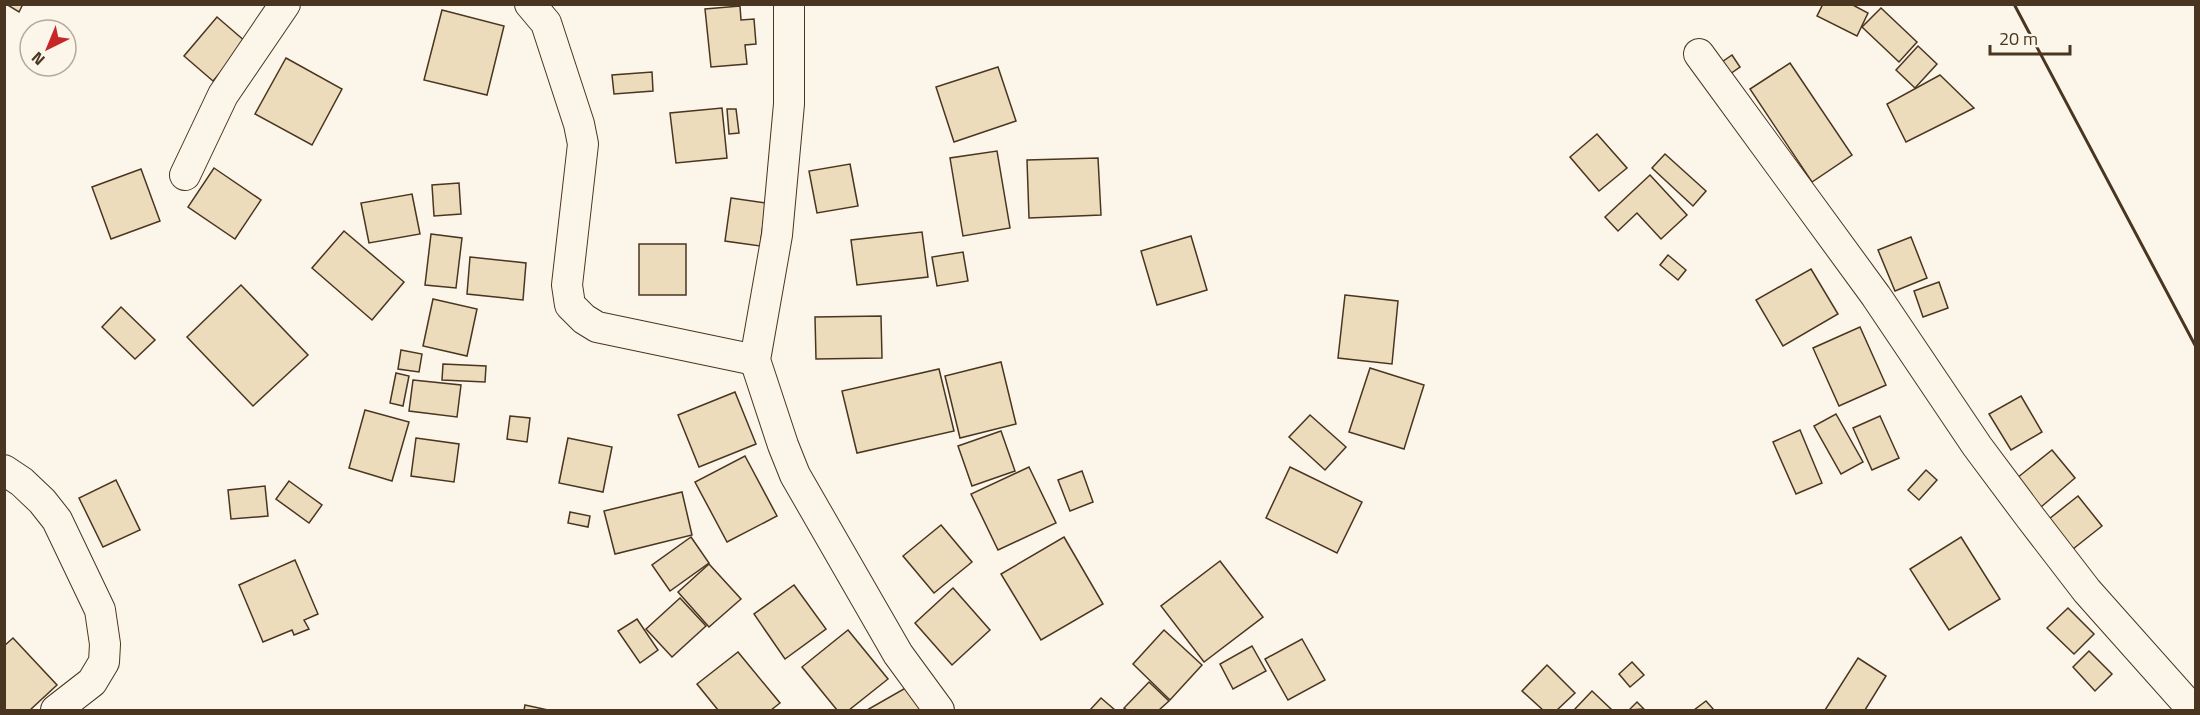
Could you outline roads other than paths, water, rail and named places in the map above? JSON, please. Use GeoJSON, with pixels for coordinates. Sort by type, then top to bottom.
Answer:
{"type":"FeatureCollection","features":[{"type":"Feature","properties":{"kind":"street"},"geometry":{"type":"LineString","coordinates":[[184,175],[223,95],[285,4]]}},
{"type":"Feature","properties":{"kind":"street"},"geometry":{"type":"LineString","coordinates":[[530,4],[546,23],[579,124],[583,144],[567,285],[570,305],[584,319],[597,327],[755,360]]}},
{"type":"Feature","properties":{"kind":"street"},"geometry":{"type":"LineString","coordinates":[[789,4],[789,104],[777,235],[755,360],[783,446],[795,475],[898,654],[939,711]]}},
{"type":"Feature","properties":{"kind":"street"},"geometry":{"type":"LineString","coordinates":[[1699,54],[1876,296],[1977,446],[2030,517],[2087,591],[2193,711]]}},
{"type":"Feature","properties":{"kind":"street"},"geometry":{"type":"LineString","coordinates":[[4,470],[22,482],[42,501],[57,520],[100,610],[105,644],[104,662],[92,682],[56,711]]}}]}
